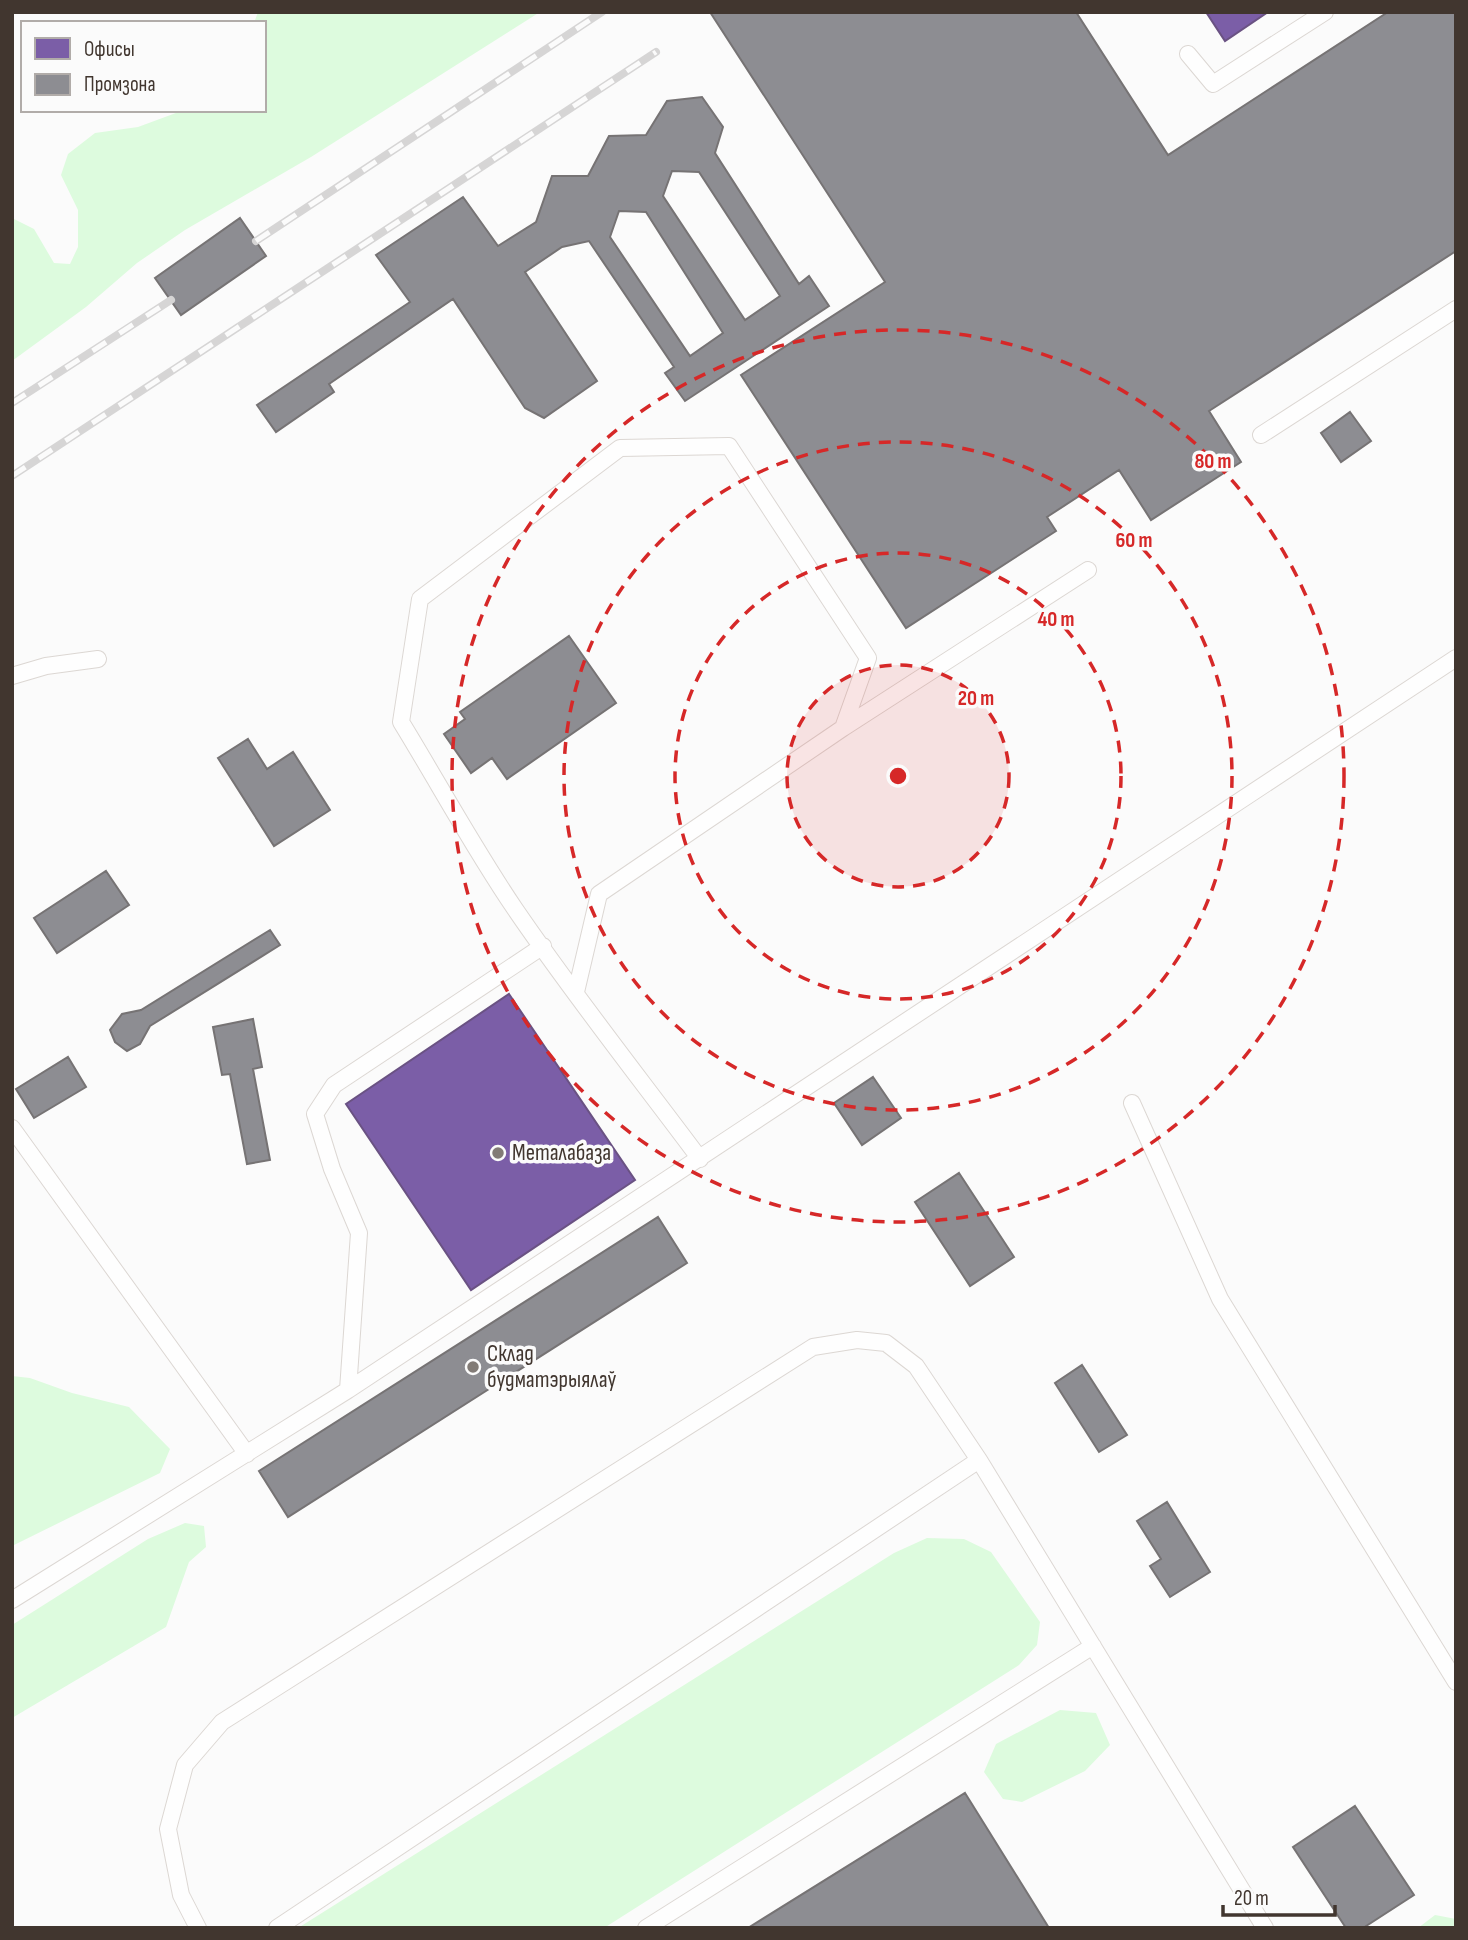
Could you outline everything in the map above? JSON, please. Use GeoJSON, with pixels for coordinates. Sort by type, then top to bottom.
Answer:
{"type":"FeatureCollection","features":[{"type":"Feature","properties":{"kind":"lane"},"geometry":{"type":"LineString","coordinates":[[1188,54],[1213,83],[1325,12]]}},
{"type":"Feature","properties":{"kind":"lane"},"geometry":{"type":"LineString","coordinates":[[1261,435],[1456,309]]}},
{"type":"Feature","properties":{"kind":"lane"},"geometry":{"type":"LineString","coordinates":[[699,1159],[515,909],[401,722],[420,599],[620,448],[729,446],[868,658],[843,728]]}},
{"type":"Feature","properties":{"kind":"lane"},"geometry":{"type":"LineString","coordinates":[[576,992],[599,894],[843,728],[1088,570]]}},
{"type":"Feature","properties":{"kind":"lane"},"geometry":{"type":"LineString","coordinates":[[12,1600],[348,1391],[1456,658]]}},
{"type":"Feature","properties":{"kind":"lane"},"geometry":{"type":"LineString","coordinates":[[12,677],[46,666],[97,659]]}},
{"type":"Feature","properties":{"kind":"lane"},"geometry":{"type":"LineString","coordinates":[[348,1391],[359,1233],[332,1169],[315,1114],[334,1085],[543,946]]}},
{"type":"Feature","properties":{"kind":"lane"},"geometry":{"type":"LineString","coordinates":[[1132,1102],[1220,1299],[1456,1682]]}},
{"type":"Feature","properties":{"kind":"lane"},"geometry":{"type":"LineString","coordinates":[[12,1128],[247,1454]]}},
{"type":"Feature","properties":{"kind":"lane"},"geometry":{"type":"LineString","coordinates":[[198,1928],[181,1895],[168,1829],[185,1765],[222,1722],[813,1347],[857,1340],[886,1343],[916,1366],[979,1460],[1265,1928]]}},
{"type":"Feature","properties":{"kind":"lane"},"geometry":{"type":"LineString","coordinates":[[277,1928],[979,1460]]}},
{"type":"Feature","properties":{"kind":"lane"},"geometry":{"type":"LineString","coordinates":[[646,1928],[1093,1646]]}},
{"type":"Feature","properties":{"kind":"green space"},"geometry":{"type":"Polygon","coordinates":[[[258,12],[540,12],[311,157],[185,230],[137,263],[86,307],[12,361],[12,218],[34,229],[54,263],[70,264],[78,247],[78,210],[61,175],[68,154],[95,133],[138,127],[179,112],[266,112],[266,21],[255,21],[258,12]]]}},
{"type":"Feature","properties":{"kind":"green space"},"geometry":{"type":"Polygon","coordinates":[[[12,1376],[30,1378],[72,1393],[129,1407],[170,1449],[160,1473],[12,1546],[12,1376]]]}},
{"type":"Feature","properties":{"kind":"green space"},"geometry":{"type":"Polygon","coordinates":[[[185,1523],[204,1526],[206,1547],[189,1562],[166,1627],[12,1718],[12,1625],[148,1539],[185,1523]]]}},
{"type":"Feature","properties":{"kind":"green space"},"geometry":{"type":"Polygon","coordinates":[[[927,1538],[964,1539],[991,1552],[1040,1622],[1037,1645],[1019,1665],[604,1928],[298,1928],[894,1553],[927,1538]]]}},
{"type":"Feature","properties":{"kind":"green space"},"geometry":{"type":"Polygon","coordinates":[[[1060,1710],[1096,1713],[1110,1745],[1085,1771],[1022,1802],[1003,1799],[984,1772],[996,1744],[1060,1710]]]}},
{"type":"Feature","properties":{"kind":"green space"},"geometry":{"type":"Polygon","coordinates":[[[1435,1915],[1456,1919],[1456,1928],[1418,1928],[1435,1915]]]}},
{"type":"Feature","properties":{"kind":"building: Офисы"},"geometry":{"type":"Polygon","coordinates":[[[1206,12],[1268,12],[1225,41],[1206,12]]]}},
{"type":"Feature","properties":{"kind":"building: Офисы","name":"Металабаза"},"geometry":{"type":"Polygon","coordinates":[[[509,994],[635,1180],[471,1290],[346,1104],[509,994]]]}},
{"type":"Feature","properties":{"kind":"building: Промзона"},"geometry":{"type":"Polygon","coordinates":[[[710,12],[1076,12],[1168,155],[1388,12],[1456,12],[1456,251],[1209,411],[1241,462],[1151,520],[1119,470],[1047,517],[1056,531],[906,628],[741,375],[885,282],[710,12]]]}},
{"type":"Feature","properties":{"kind":"building: Промзона"},"geometry":{"type":"Polygon","coordinates":[[[702,97],[723,127],[715,153],[799,284],[809,276],[829,306],[685,401],[665,373],[674,367],[589,241],[562,247],[525,272],[597,381],[544,418],[525,408],[453,299],[329,384],[334,392],[276,432],[257,405],[410,302],[376,255],[463,197],[498,246],[536,222],[552,176],[588,176],[609,136],[646,135],[667,101],[702,97]],[[672,171],[663,196],[745,320],[780,296],[699,172],[672,171]],[[619,211],[610,237],[690,356],[723,333],[646,212],[619,211]]]}},
{"type":"Feature","properties":{"kind":"building: Промзона"},"geometry":{"type":"Polygon","coordinates":[[[240,218],[266,256],[181,315],[155,278],[240,218]]]}},
{"type":"Feature","properties":{"kind":"building: Промзона"},"geometry":{"type":"Polygon","coordinates":[[[1350,412],[1371,441],[1341,462],[1321,433],[1350,412]]]}},
{"type":"Feature","properties":{"kind":"building: Промзона"},"geometry":{"type":"Polygon","coordinates":[[[569,636],[616,703],[507,779],[492,758],[471,773],[444,734],[465,719],[460,712],[569,636]]]}},
{"type":"Feature","properties":{"kind":"building: Промзона"},"geometry":{"type":"Polygon","coordinates":[[[248,739],[267,769],[293,752],[330,810],[274,846],[218,758],[248,739]]]}},
{"type":"Feature","properties":{"kind":"building: Промзона"},"geometry":{"type":"Polygon","coordinates":[[[106,871],[129,905],[57,953],[34,918],[106,871]]]}},
{"type":"Feature","properties":{"kind":"building: Промзона"},"geometry":{"type":"Polygon","coordinates":[[[270,930],[280,945],[150,1026],[140,1044],[127,1051],[115,1042],[110,1030],[122,1014],[141,1010],[270,930]]]}},
{"type":"Feature","properties":{"kind":"building: Промзона"},"geometry":{"type":"Polygon","coordinates":[[[253,1019],[262,1067],[253,1069],[270,1160],[247,1164],[230,1074],[222,1075],[213,1027],[253,1019]]]}},
{"type":"Feature","properties":{"kind":"building: Промзона"},"geometry":{"type":"Polygon","coordinates":[[[68,1057],[86,1087],[34,1118],[16,1089],[68,1057]]]}},
{"type":"Feature","properties":{"kind":"building: Промзона"},"geometry":{"type":"Polygon","coordinates":[[[873,1077],[901,1118],[862,1145],[834,1103],[873,1077]]]}},
{"type":"Feature","properties":{"kind":"building: Промзона"},"geometry":{"type":"Polygon","coordinates":[[[959,1173],[1014,1257],[970,1286],[915,1202],[959,1173]]]}},
{"type":"Feature","properties":{"kind":"building: Промзона","name":"Склад будматэрыялаў"},"geometry":{"type":"Polygon","coordinates":[[[658,1217],[687,1263],[288,1517],[259,1471],[658,1217]]]}},
{"type":"Feature","properties":{"kind":"building: Промзона"},"geometry":{"type":"Polygon","coordinates":[[[1082,1365],[1127,1435],[1099,1452],[1055,1383],[1082,1365]]]}},
{"type":"Feature","properties":{"kind":"building: Промзона"},"geometry":{"type":"Polygon","coordinates":[[[1167,1502],[1210,1572],[1170,1597],[1150,1566],[1161,1559],[1137,1521],[1167,1502]]]}},
{"type":"Feature","properties":{"kind":"building: Промзона"},"geometry":{"type":"Polygon","coordinates":[[[965,1793],[1049,1928],[748,1928],[965,1793]]]}},
{"type":"Feature","properties":{"kind":"building: Промзона"},"geometry":{"type":"Polygon","coordinates":[[[1355,1806],[1414,1895],[1363,1928],[1346,1928],[1293,1847],[1355,1806]]]}},
{"type":"Feature","properties":{"kind":"railway"},"geometry":{"type":"LineString","coordinates":[[256,241],[602,12]]}},
{"type":"Feature","properties":{"kind":"railway"},"geometry":{"type":"LineString","coordinates":[[12,476],[656,52]]}},
{"type":"Feature","properties":{"kind":"railway"},"geometry":{"type":"LineString","coordinates":[[12,403],[171,300]]}},
{"type":"Feature","properties":{"kind":"place","name":"Металабаза"},"geometry":{"type":"Point","coordinates":[498,1153]}},
{"type":"Feature","properties":{"kind":"place","name":"Склад будматэрыялаў"},"geometry":{"type":"Point","coordinates":[473,1367]}}]}
